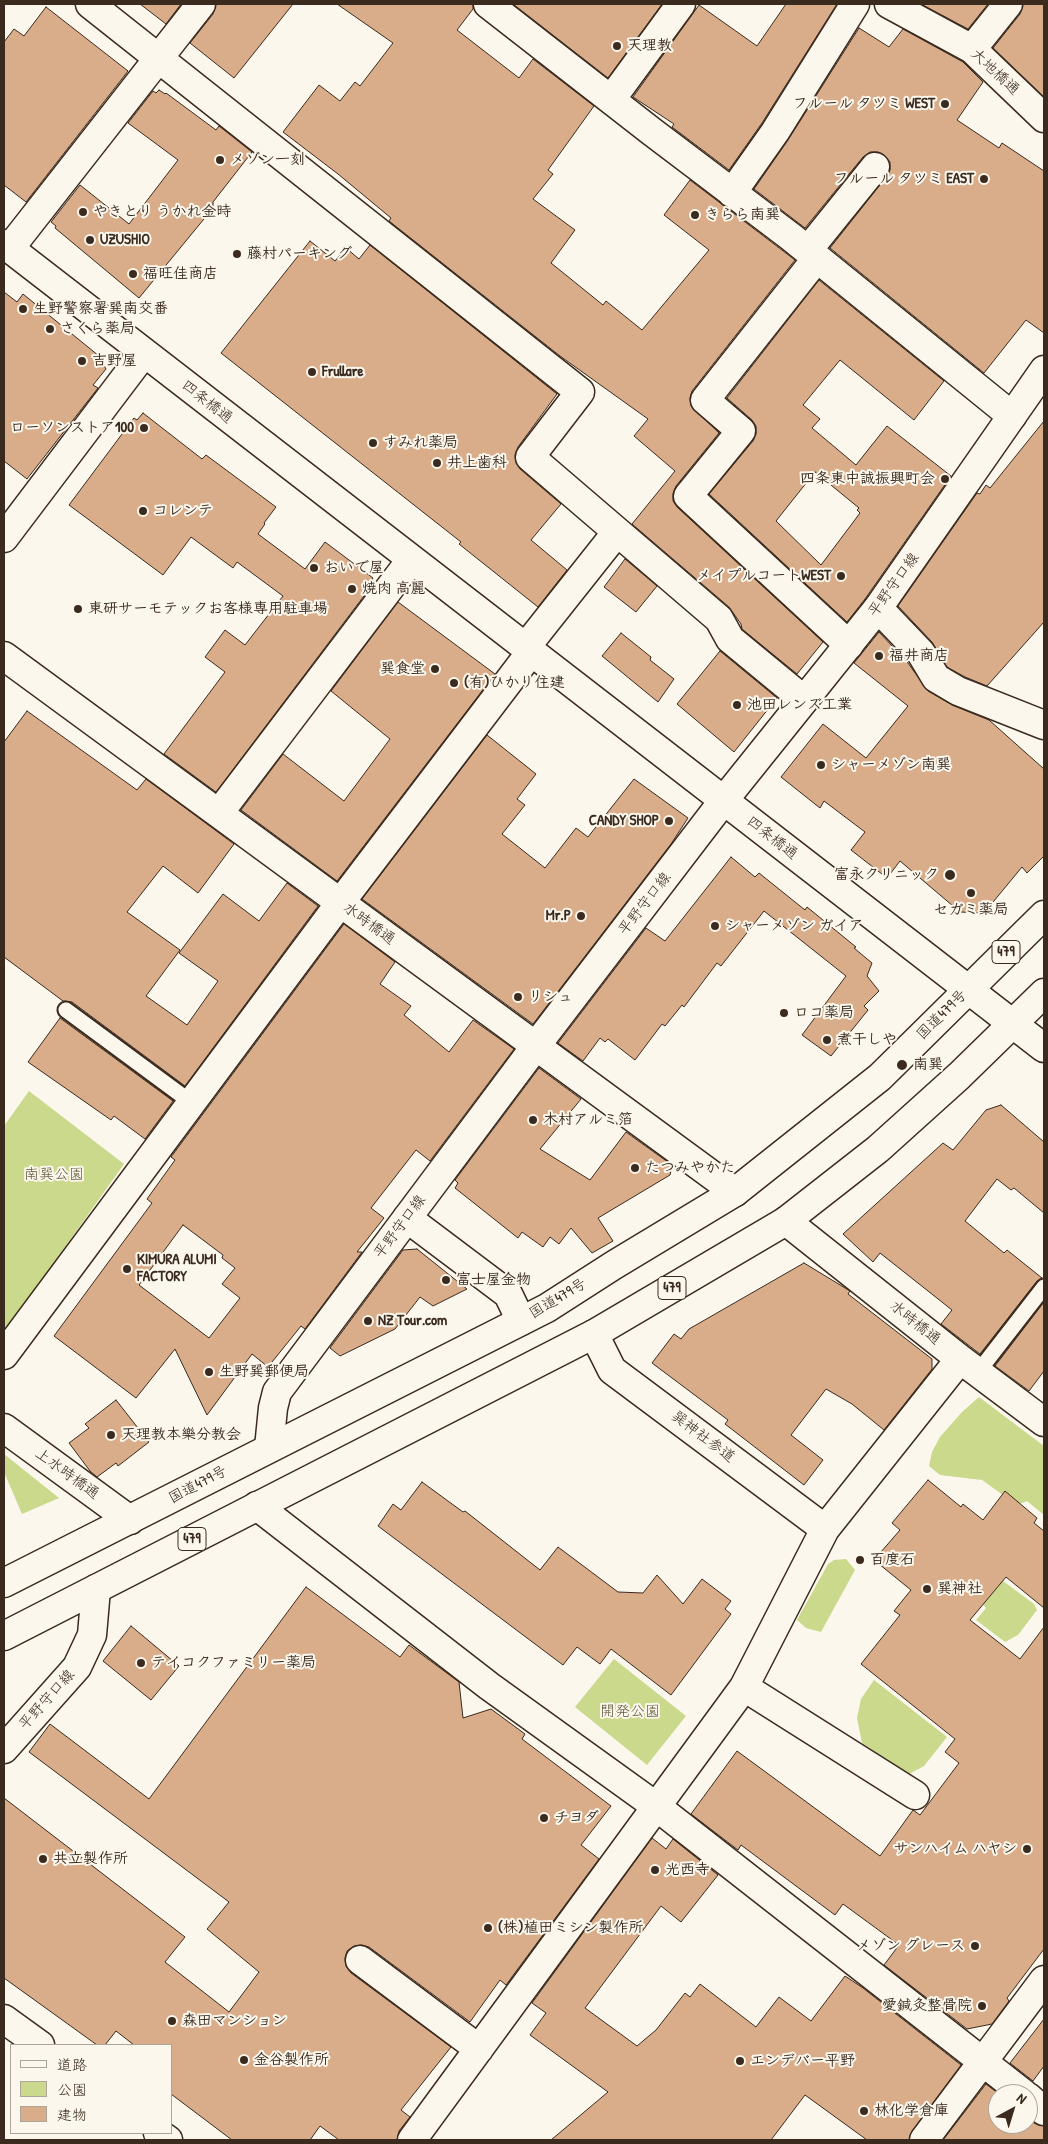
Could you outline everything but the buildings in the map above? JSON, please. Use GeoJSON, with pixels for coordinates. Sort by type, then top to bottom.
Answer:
{"type":"FeatureCollection","features":[{"type":"Feature","properties":{"kind":"main road"},"geometry":{"type":"LineString","coordinates":[[90,4],[580,392],[530,456],[719,619],[730,639],[804,700]]}},
{"type":"Feature","properties":{"kind":"main road"},"geometry":{"type":"LineString","coordinates":[[7,246],[160,58],[201,4]]}},
{"type":"Feature","properties":{"kind":"main road"},"geometry":{"type":"LineString","coordinates":[[488,4],[812,254],[1012,416]]}},
{"type":"Feature","properties":{"kind":"main road"},"geometry":{"type":"LineString","coordinates":[[607,96],[618,90],[681,4]]}},
{"type":"Feature","properties":{"kind":"main road"},"geometry":{"type":"LineString","coordinates":[[732,193],[775,132],[855,4]]}},
{"type":"Feature","properties":{"kind":"main road","name":"大地橋通"},"geometry":{"type":"LineString","coordinates":[[889,4],[972,49],[1044,118]]}},
{"type":"Feature","properties":{"kind":"main road"},"geometry":{"type":"LineString","coordinates":[[972,49],[1008,4]]}},
{"type":"Feature","properties":{"kind":"main road"},"geometry":{"type":"LineString","coordinates":[[849,645],[688,496],[741,431],[705,400],[875,167]]}},
{"type":"Feature","properties":{"kind":"main road","name":"四条橋通"},"geometry":{"type":"LineString","coordinates":[[7,246],[1044,1048]]}},
{"type":"Feature","properties":{"kind":"main road"},"geometry":{"type":"LineString","coordinates":[[4,538],[144,353]]}},
{"type":"Feature","properties":{"kind":"main road","name":"平野守口線"},"geometry":{"type":"LineString","coordinates":[[270,1448],[273,1408],[277,1392],[535,1047],[724,800],[878,608],[1044,370]]}},
{"type":"Feature","properties":{"kind":"main road"},"geometry":{"type":"LineString","coordinates":[[4,1356],[617,532]]}},
{"type":"Feature","properties":{"kind":"main road"},"geometry":{"type":"LineString","coordinates":[[219,813],[411,560]]}},
{"type":"Feature","properties":{"kind":"main road"},"geometry":{"type":"LineString","coordinates":[[878,608],[921,653],[936,678],[958,691],[1044,725]]}},
{"type":"Feature","properties":{"kind":"main road","name":"水時橋通"},"geometry":{"type":"LineString","coordinates":[[4,656],[735,1192]]}},
{"type":"Feature","properties":{"kind":"main road","name":"国道479号"},"geometry":{"type":"LineString","coordinates":[[4,1583],[547,1308],[735,1192],[880,1077],[1044,915]]}},
{"type":"Feature","properties":{"kind":"main road","name":"479"},"geometry":{"type":"LineString","coordinates":[[4,1636],[594,1334],[786,1221],[878,1150],[1044,994]]}},
{"type":"Feature","properties":{"kind":"main road"},"geometry":{"type":"LineString","coordinates":[[407,1218],[508,1294],[521,1321]]}},
{"type":"Feature","properties":{"kind":"main road","name":"水時橋通"},"geometry":{"type":"LineString","coordinates":[[786,1221],[1044,1422]]}},
{"type":"Feature","properties":{"kind":"main road","name":"巽神社参道"},"geometry":{"type":"LineString","coordinates":[[594,1334],[612,1370],[825,1529]]}},
{"type":"Feature","properties":{"kind":"main road"},"geometry":{"type":"LineString","coordinates":[[412,2140],[744,1687],[825,1529],[969,1365]]}},
{"type":"Feature","properties":{"kind":"main road","name":"上水時橋通"},"geometry":{"type":"LineString","coordinates":[[4,1428],[130,1520]]}},
{"type":"Feature","properties":{"kind":"main road"},"geometry":{"type":"LineString","coordinates":[[257,1506],[489,1686],[656,1807],[1012,2084]]}},
{"type":"Feature","properties":{"kind":"main road","name":"平野守口線"},"geometry":{"type":"LineString","coordinates":[[4,1750],[77,1667],[92,1635],[96,1590]]}},
{"type":"Feature","properties":{"kind":"main road"},"geometry":{"type":"LineString","coordinates":[[744,1687],[915,1795]]}},
{"type":"Feature","properties":{"kind":"main road"},"geometry":{"type":"LineString","coordinates":[[360,1960],[479,2049]]}},
{"type":"Feature","properties":{"kind":"main road"},"geometry":{"type":"LineString","coordinates":[[924,2140],[1044,1980]]}},
{"type":"Feature","properties":{"kind":"main road"},"geometry":{"type":"LineString","coordinates":[[4,2018],[39,2044]]}},
{"type":"Feature","properties":{"kind":"lane"},"geometry":{"type":"LineString","coordinates":[[66,1010],[192,1103]]}},
{"type":"Feature","properties":{"kind":"lane"},"geometry":{"type":"LineString","coordinates":[[969,1365],[1044,1287]]}},
{"type":"Feature","properties":{"kind":"green space","name":"南巽公園"},"geometry":{"type":"Polygon","coordinates":[[[29,1091],[124,1164],[4,1333],[4,1126],[29,1091]]]}},
{"type":"Feature","properties":{"kind":"green space"},"geometry":{"type":"Polygon","coordinates":[[[979,1397],[1044,1446],[1044,1515],[1027,1501],[1017,1505],[982,1480],[940,1475],[929,1466],[932,1452],[940,1437],[962,1412],[979,1397]]]}},
{"type":"Feature","properties":{"kind":"green space"},"geometry":{"type":"Polygon","coordinates":[[[4,1454],[59,1498],[22,1514],[4,1472],[4,1454]]]}},
{"type":"Feature","properties":{"kind":"green space"},"geometry":{"type":"Polygon","coordinates":[[[846,1559],[855,1570],[821,1632],[806,1628],[797,1620],[828,1564],[834,1560],[846,1559]]]}},
{"type":"Feature","properties":{"kind":"green space"},"geometry":{"type":"Polygon","coordinates":[[[995,1575],[1034,1604],[1037,1610],[1018,1635],[1005,1642],[976,1620],[986,1608],[975,1596],[995,1575]]]}},
{"type":"Feature","properties":{"kind":"green space","name":"開発公園"},"geometry":{"type":"Polygon","coordinates":[[[614,1659],[686,1716],[647,1765],[575,1707],[614,1659]]]}},
{"type":"Feature","properties":{"kind":"green space"},"geometry":{"type":"Polygon","coordinates":[[[874,1680],[947,1737],[924,1766],[909,1774],[862,1743],[857,1718],[861,1699],[874,1680]]]}},
{"type":"Feature","properties":{"kind":"place","name":"天理教"},"geometry":{"type":"Point","coordinates":[617,46]}},
{"type":"Feature","properties":{"kind":"place","name":"フルール タツミ WEST"},"geometry":{"type":"Point","coordinates":[945,104]}},
{"type":"Feature","properties":{"kind":"place","name":"メゾン一刻"},"geometry":{"type":"Point","coordinates":[220,160]}},
{"type":"Feature","properties":{"kind":"place","name":"フルール タツミ EAST"},"geometry":{"type":"Point","coordinates":[984,179]}},
{"type":"Feature","properties":{"kind":"place","name":"やきとり うかれ金時"},"geometry":{"type":"Point","coordinates":[83,212]}},
{"type":"Feature","properties":{"kind":"place","name":"きらら南巽"},"geometry":{"type":"Point","coordinates":[695,215]}},
{"type":"Feature","properties":{"kind":"place","name":"UZUSHIO"},"geometry":{"type":"Point","coordinates":[90,240]}},
{"type":"Feature","properties":{"kind":"place","name":"藤村パーキング"},"geometry":{"type":"Point","coordinates":[237,254]}},
{"type":"Feature","properties":{"kind":"place","name":"福旺佳商店"},"geometry":{"type":"Point","coordinates":[133,274]}},
{"type":"Feature","properties":{"kind":"place","name":"生野警察署巽南交番"},"geometry":{"type":"Point","coordinates":[23,309]}},
{"type":"Feature","properties":{"kind":"place","name":"さくら薬局"},"geometry":{"type":"Point","coordinates":[50,329]}},
{"type":"Feature","properties":{"kind":"place","name":"吉野屋"},"geometry":{"type":"Point","coordinates":[82,361]}},
{"type":"Feature","properties":{"kind":"place","name":"Frullare"},"geometry":{"type":"Point","coordinates":[312,372]}},
{"type":"Feature","properties":{"kind":"place","name":"ローソンストア100"},"geometry":{"type":"Point","coordinates":[144,428]}},
{"type":"Feature","properties":{"kind":"place","name":"すみれ薬局"},"geometry":{"type":"Point","coordinates":[373,443]}},
{"type":"Feature","properties":{"kind":"place","name":"井上歯科"},"geometry":{"type":"Point","coordinates":[437,463]}},
{"type":"Feature","properties":{"kind":"place","name":"四条東中誠振興町会"},"geometry":{"type":"Point","coordinates":[945,479]}},
{"type":"Feature","properties":{"kind":"place","name":"コレンテ"},"geometry":{"type":"Point","coordinates":[143,511]}},
{"type":"Feature","properties":{"kind":"place","name":"おいで屋"},"geometry":{"type":"Point","coordinates":[314,568]}},
{"type":"Feature","properties":{"kind":"place","name":"メイプルコートWEST"},"geometry":{"type":"Point","coordinates":[841,576]}},
{"type":"Feature","properties":{"kind":"place","name":"焼肉 高麗"},"geometry":{"type":"Point","coordinates":[352,589]}},
{"type":"Feature","properties":{"kind":"place","name":"東研サーモテックお客様専用駐車場"},"geometry":{"type":"Point","coordinates":[78,609]}},
{"type":"Feature","properties":{"kind":"place","name":"福井商店"},"geometry":{"type":"Point","coordinates":[879,656]}},
{"type":"Feature","properties":{"kind":"place","name":"巽食堂"},"geometry":{"type":"Point","coordinates":[435,669]}},
{"type":"Feature","properties":{"kind":"place","name":"(有)ひかり住建"},"geometry":{"type":"Point","coordinates":[454,683]}},
{"type":"Feature","properties":{"kind":"place","name":"池田レンズ工業"},"geometry":{"type":"Point","coordinates":[737,705]}},
{"type":"Feature","properties":{"kind":"place","name":"シャーメゾン南巽"},"geometry":{"type":"Point","coordinates":[821,765]}},
{"type":"Feature","properties":{"kind":"place","name":"CANDY SHOP"},"geometry":{"type":"Point","coordinates":[669,821]}},
{"type":"Feature","properties":{"kind":"place","name":"富永クリニック"},"geometry":{"type":"Point","coordinates":[950,875]}},
{"type":"Feature","properties":{"kind":"place","name":"セガミ薬局"},"geometry":{"type":"Point","coordinates":[971,893]}},
{"type":"Feature","properties":{"kind":"place","name":"Mr.P"},"geometry":{"type":"Point","coordinates":[581,916]}},
{"type":"Feature","properties":{"kind":"place","name":"シャーメゾン ガイア"},"geometry":{"type":"Point","coordinates":[715,926]}},
{"type":"Feature","properties":{"kind":"place","name":"リシュ"},"geometry":{"type":"Point","coordinates":[518,997]}},
{"type":"Feature","properties":{"kind":"place","name":"ロコ薬局"},"geometry":{"type":"Point","coordinates":[784,1013]}},
{"type":"Feature","properties":{"kind":"place","name":"煮干しや"},"geometry":{"type":"Point","coordinates":[827,1040]}},
{"type":"Feature","properties":{"kind":"place","name":"南巽"},"geometry":{"type":"Point","coordinates":[902,1065]}},
{"type":"Feature","properties":{"kind":"place","name":"木村アルミ箔"},"geometry":{"type":"Point","coordinates":[533,1120]}},
{"type":"Feature","properties":{"kind":"place","name":"たつみやかた"},"geometry":{"type":"Point","coordinates":[635,1168]}},
{"type":"Feature","properties":{"kind":"place","name":"KIMURA ALUMI FACTORY"},"geometry":{"type":"Point","coordinates":[127,1269]}},
{"type":"Feature","properties":{"kind":"place","name":"富士屋金物"},"geometry":{"type":"Point","coordinates":[446,1280]}},
{"type":"Feature","properties":{"kind":"place","name":"NZ Tour.com"},"geometry":{"type":"Point","coordinates":[368,1321]}},
{"type":"Feature","properties":{"kind":"place","name":"生野巽郵便局"},"geometry":{"type":"Point","coordinates":[209,1372]}},
{"type":"Feature","properties":{"kind":"place","name":"天理教本樂分教会"},"geometry":{"type":"Point","coordinates":[111,1435]}},
{"type":"Feature","properties":{"kind":"place","name":"百度石"},"geometry":{"type":"Point","coordinates":[860,1560]}},
{"type":"Feature","properties":{"kind":"place","name":"巽神社"},"geometry":{"type":"Point","coordinates":[927,1589]}},
{"type":"Feature","properties":{"kind":"place","name":"テイコクファミリー薬局"},"geometry":{"type":"Point","coordinates":[141,1663]}},
{"type":"Feature","properties":{"kind":"place","name":"チヨダ"},"geometry":{"type":"Point","coordinates":[544,1818]}},
{"type":"Feature","properties":{"kind":"place","name":"サンハイム ハヤシ"},"geometry":{"type":"Point","coordinates":[1027,1849]}},
{"type":"Feature","properties":{"kind":"place","name":"共立製作所"},"geometry":{"type":"Point","coordinates":[43,1859]}},
{"type":"Feature","properties":{"kind":"place","name":"光西寺"},"geometry":{"type":"Point","coordinates":[655,1870]}},
{"type":"Feature","properties":{"kind":"place","name":"(株)植田ミシン製作所"},"geometry":{"type":"Point","coordinates":[488,1928]}},
{"type":"Feature","properties":{"kind":"place","name":"メゾン グレース"},"geometry":{"type":"Point","coordinates":[975,1946]}},
{"type":"Feature","properties":{"kind":"place","name":"愛鍼灸整骨院"},"geometry":{"type":"Point","coordinates":[982,2006]}},
{"type":"Feature","properties":{"kind":"place","name":"森田マンション"},"geometry":{"type":"Point","coordinates":[172,2021]}},
{"type":"Feature","properties":{"kind":"place","name":"金谷製作所"},"geometry":{"type":"Point","coordinates":[244,2060]}},
{"type":"Feature","properties":{"kind":"place","name":"エンデバー平野"},"geometry":{"type":"Point","coordinates":[740,2061]}},
{"type":"Feature","properties":{"kind":"place","name":"林化学倉庫"},"geometry":{"type":"Point","coordinates":[864,2111]}}]}
